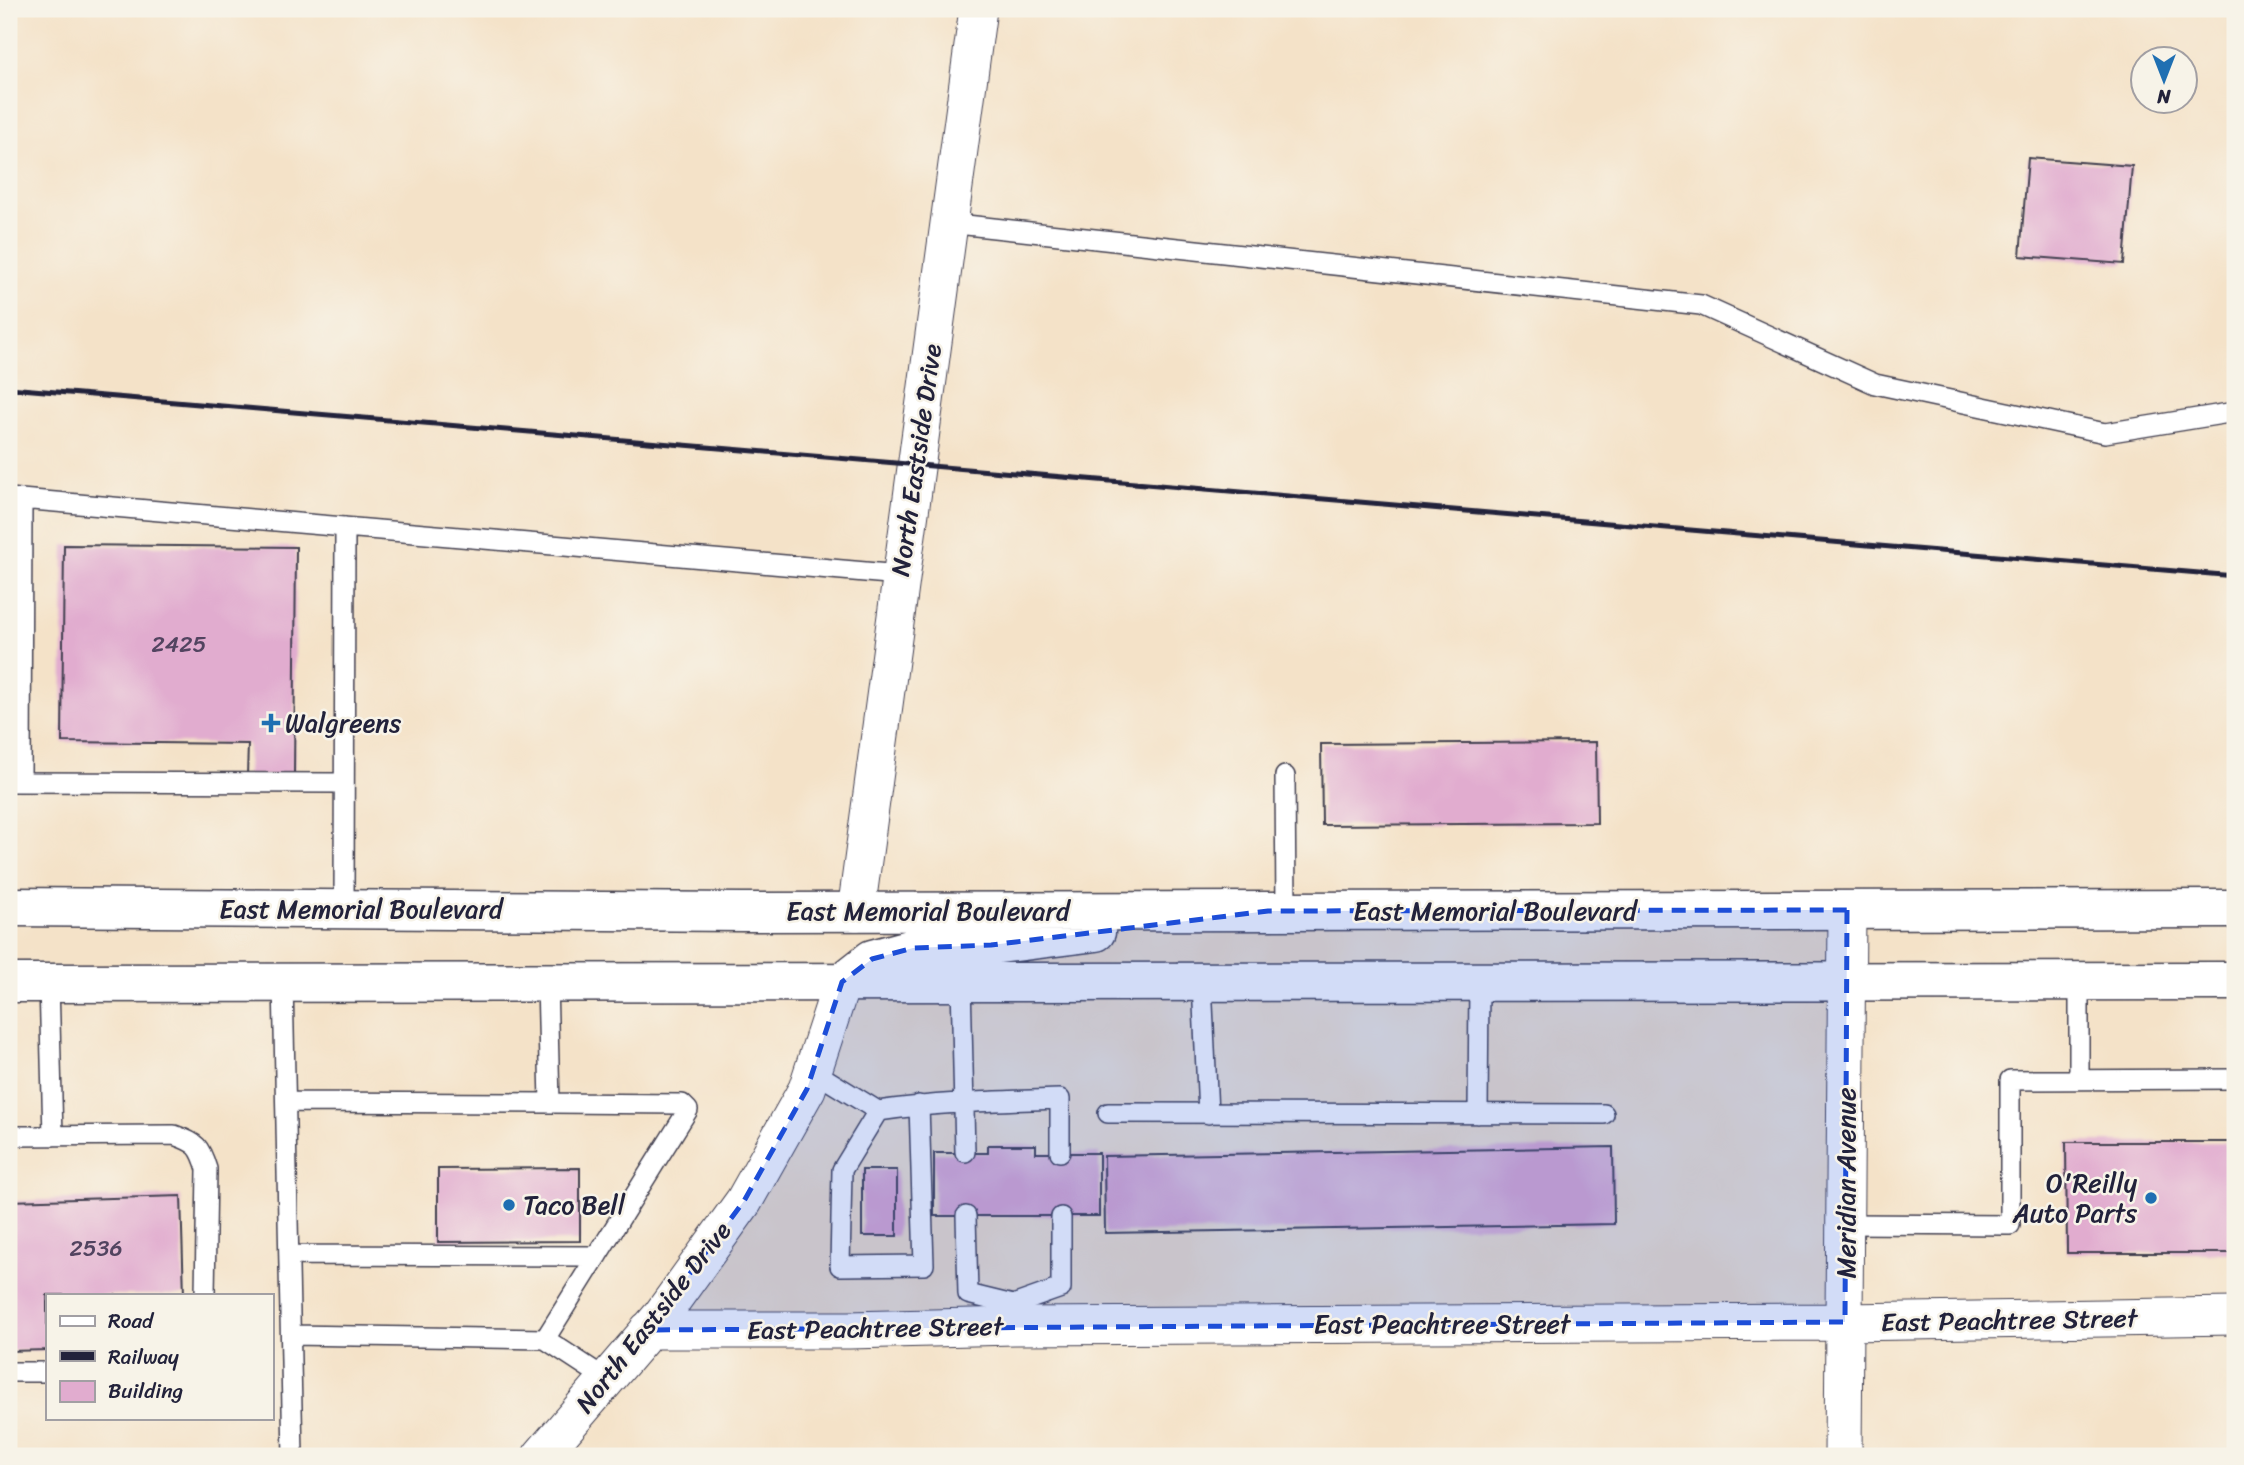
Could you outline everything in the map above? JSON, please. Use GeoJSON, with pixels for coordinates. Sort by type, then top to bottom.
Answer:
{"type":"FeatureCollection","features":[{"type":"Feature","properties":{"kind":"main road","name":"East Memorial Boulevard"},"geometry":{"type":"LineString","coordinates":[[9,907],[856,912],[2235,909]]}},
{"type":"Feature","properties":{"kind":"main road"},"geometry":{"type":"LineString","coordinates":[[842,982],[872,959],[913,948],[991,945],[1277,911]]}},
{"type":"Feature","properties":{"kind":"main road"},"geometry":{"type":"LineString","coordinates":[[9,983],[2235,981]]}},
{"type":"Feature","properties":{"kind":"street","name":"North Eastside Drive"},"geometry":{"type":"LineString","coordinates":[[856,912],[978,9]]}},
{"type":"Feature","properties":{"kind":"street","name":"Meridian Avenue"},"geometry":{"type":"LineString","coordinates":[[1843,1456],[1847,910]]}},
{"type":"Feature","properties":{"kind":"street","name":"North Eastside Drive"},"geometry":{"type":"LineString","coordinates":[[541,1456],[661,1316],[744,1201],[807,1089],[842,982]]}},
{"type":"Feature","properties":{"kind":"street","name":"East Peachtree Street"},"geometry":{"type":"LineString","coordinates":[[648,1330],[849,1330],[1014,1315],[1845,1322],[2235,1316]]}},
{"type":"Feature","properties":{"kind":"lane"},"geometry":{"type":"LineString","coordinates":[[948,223],[1701,305],[1875,384],[2105,433],[2235,412]]}},
{"type":"Feature","properties":{"kind":"lane"},"geometry":{"type":"LineString","coordinates":[[344,783],[15,782],[15,499],[900,575]]}},
{"type":"Feature","properties":{"kind":"lane"},"geometry":{"type":"LineString","coordinates":[[344,909],[345,527]]}},
{"type":"Feature","properties":{"kind":"lane"},"geometry":{"type":"LineString","coordinates":[[1277,911],[1285,776]]}},
{"type":"Feature","properties":{"kind":"lane"},"geometry":{"type":"LineString","coordinates":[[283,982],[293,1456]]}},
{"type":"Feature","properties":{"kind":"lane"},"geometry":{"type":"LineString","coordinates":[[547,982],[550,1103]]}},
{"type":"Feature","properties":{"kind":"lane"},"geometry":{"type":"LineString","coordinates":[[961,982],[965,1152]]}},
{"type":"Feature","properties":{"kind":"lane"},"geometry":{"type":"LineString","coordinates":[[1202,982],[1208,1114]]}},
{"type":"Feature","properties":{"kind":"lane"},"geometry":{"type":"LineString","coordinates":[[1478,1114],[1479,982]]}},
{"type":"Feature","properties":{"kind":"lane"},"geometry":{"type":"LineString","coordinates":[[2078,1079],[2079,982]]}},
{"type":"Feature","properties":{"kind":"lane"},"geometry":{"type":"LineString","coordinates":[[49,983],[54,1136]]}},
{"type":"Feature","properties":{"kind":"lane"},"geometry":{"type":"LineString","coordinates":[[813,1071],[878,1111],[963,1102],[1060,1099],[1060,1152]]}},
{"type":"Feature","properties":{"kind":"lane"},"geometry":{"type":"LineString","coordinates":[[1846,1224],[2010,1226],[2010,1080],[2235,1079]]}},
{"type":"Feature","properties":{"kind":"lane"},"geometry":{"type":"LineString","coordinates":[[287,1102],[682,1104],[688,1110],[545,1339]]}},
{"type":"Feature","properties":{"kind":"lane"},"geometry":{"type":"LineString","coordinates":[[878,1111],[842,1170],[840,1266],[924,1265],[919,1105]]}},
{"type":"Feature","properties":{"kind":"lane"},"geometry":{"type":"LineString","coordinates":[[1108,1113],[1604,1114]]}},
{"type":"Feature","properties":{"kind":"lane"},"geometry":{"type":"LineString","coordinates":[[9,1136],[174,1135],[191,1141],[201,1149],[207,1169],[205,1294]]}},
{"type":"Feature","properties":{"kind":"lane"},"geometry":{"type":"LineString","coordinates":[[966,1216],[968,1294],[1014,1315],[1061,1288],[1061,1217]]}},
{"type":"Feature","properties":{"kind":"lane"},"geometry":{"type":"LineString","coordinates":[[289,1255],[597,1256]]}},
{"type":"Feature","properties":{"kind":"lane"},"geometry":{"type":"LineString","coordinates":[[291,1335],[545,1339],[606,1379]]}},
{"type":"Feature","properties":{"kind":"lane"},"geometry":{"type":"LineString","coordinates":[[9,1372],[46,1372]]}},
{"type":"Feature","properties":{"kind":"highlighted area"},"geometry":{"type":"Polygon","coordinates":[[[1847,910],[1845,1322],[648,1330],[744,1201],[807,1089],[842,982],[872,959],[913,948],[991,945],[1268,911],[1847,910]]]}},
{"type":"Feature","properties":{"kind":"building"},"geometry":{"type":"Polygon","coordinates":[[[2028,158],[2132,166],[2124,264],[2020,256],[2028,158]]]}},
{"type":"Feature","properties":{"kind":"building","name":"Walgreens"},"geometry":{"type":"Polygon","coordinates":[[[64,545],[296,547],[294,776],[247,776],[248,744],[62,742],[64,545]]]}},
{"type":"Feature","properties":{"kind":"building"},"geometry":{"type":"Polygon","coordinates":[[[1596,742],[1597,823],[1322,825],[1321,744],[1596,742]]]}},
{"type":"Feature","properties":{"kind":"building","name":"O'Reilly Auto Parts"},"geometry":{"type":"Polygon","coordinates":[[[2066,1142],[2235,1142],[2235,1253],[2067,1253],[2066,1142]]]}},
{"type":"Feature","properties":{"kind":"building"},"geometry":{"type":"Polygon","coordinates":[[[988,1145],[1036,1145],[1036,1153],[1099,1153],[1099,1216],[934,1216],[934,1153],[988,1153],[988,1145]]]}},
{"type":"Feature","properties":{"kind":"building"},"geometry":{"type":"Polygon","coordinates":[[[1613,1147],[1614,1224],[1105,1233],[1104,1156],[1613,1147]]]}},
{"type":"Feature","properties":{"kind":"building","name":"Taco Bell"},"geometry":{"type":"Polygon","coordinates":[[[580,1168],[580,1241],[438,1242],[438,1169],[580,1168]]]}},
{"type":"Feature","properties":{"kind":"building"},"geometry":{"type":"Polygon","coordinates":[[[862,1170],[897,1170],[897,1236],[862,1236],[862,1170]]]}},
{"type":"Feature","properties":{"kind":"building"},"geometry":{"type":"Polygon","coordinates":[[[181,1196],[184,1294],[46,1294],[46,1350],[9,1351],[9,1201],[181,1196]]]}},
{"type":"Feature","properties":{"kind":"railway"},"geometry":{"type":"LineString","coordinates":[[9,388],[2235,576]]}},
{"type":"Feature","properties":{"kind":"place","name":"Walgreens"},"geometry":{"type":"Point","coordinates":[271,723]}},
{"type":"Feature","properties":{"kind":"place","name":"O'Reilly Auto Parts"},"geometry":{"type":"Point","coordinates":[2151,1198]}},
{"type":"Feature","properties":{"kind":"place","name":"Taco Bell"},"geometry":{"type":"Point","coordinates":[509,1205]}}]}
